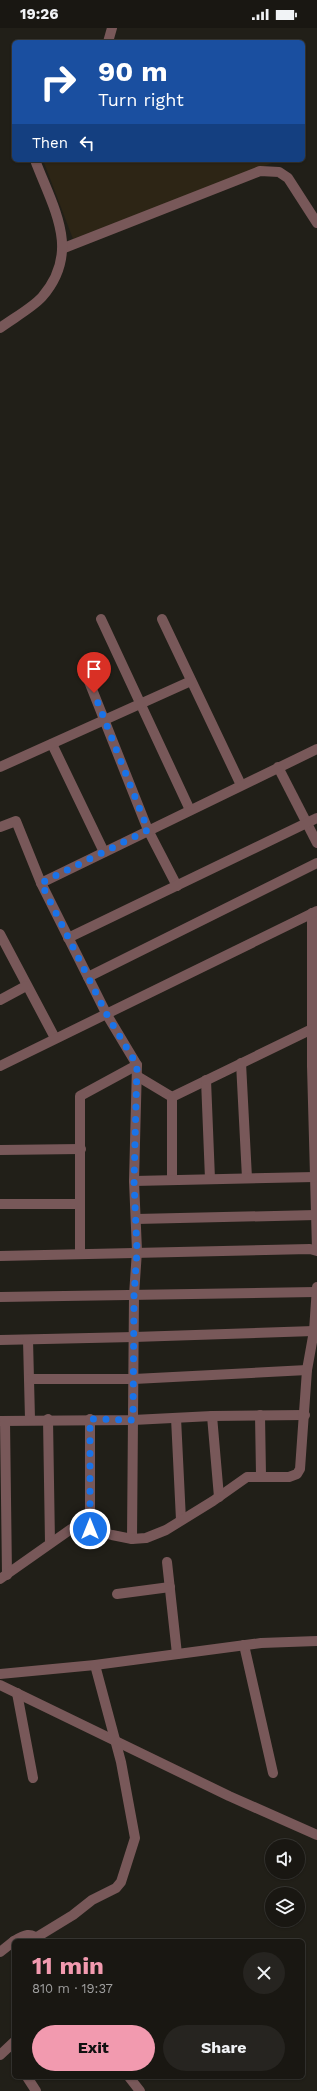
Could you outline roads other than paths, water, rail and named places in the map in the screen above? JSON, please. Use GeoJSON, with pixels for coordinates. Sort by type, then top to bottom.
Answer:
{"type":"FeatureCollection","features":[{"type":"Feature","properties":{"kind":"street"},"geometry":{"type":"LineString","coordinates":[[109,40],[112,28]]}},
{"type":"Feature","properties":{"kind":"street"},"geometry":{"type":"LineString","coordinates":[[0,328],[41,297],[56,274],[64,248],[61,229],[36,162]]}},
{"type":"Feature","properties":{"kind":"street"},"geometry":{"type":"LineString","coordinates":[[64,248],[260,171],[279,172],[288,178],[317,223]]}},
{"type":"Feature","properties":{"kind":"street"},"geometry":{"type":"LineString","coordinates":[[162,619],[241,785]]}},
{"type":"Feature","properties":{"kind":"street"},"geometry":{"type":"LineString","coordinates":[[101,620],[190,810]]}},
{"type":"Feature","properties":{"kind":"street"},"geometry":{"type":"LineString","coordinates":[[88,679],[148,830],[177,886]]}},
{"type":"Feature","properties":{"kind":"street"},"geometry":{"type":"LineString","coordinates":[[0,767],[191,681]]}},
{"type":"Feature","properties":{"kind":"street"},"geometry":{"type":"LineString","coordinates":[[52,744],[104,852]]}},
{"type":"Feature","properties":{"kind":"street"},"geometry":{"type":"LineString","coordinates":[[41,883],[317,749]]}},
{"type":"Feature","properties":{"kind":"street"},"geometry":{"type":"LineString","coordinates":[[278,767],[317,843]]}},
{"type":"Feature","properties":{"kind":"street"},"geometry":{"type":"LineString","coordinates":[[68,938],[317,818]]}},
{"type":"Feature","properties":{"kind":"street"},"geometry":{"type":"LineString","coordinates":[[0,827],[16,821],[41,883],[68,938],[107,1015],[137,1065],[134,1181],[137,1251],[134,1295],[132,1539]]}},
{"type":"Feature","properties":{"kind":"street"},"geometry":{"type":"LineString","coordinates":[[88,978],[317,863]]}},
{"type":"Feature","properties":{"kind":"street"},"geometry":{"type":"LineString","coordinates":[[0,1066],[55,1038],[107,1015],[314,912],[315,1177],[317,1250],[137,1251],[0,1256]]}},
{"type":"Feature","properties":{"kind":"street"},"geometry":{"type":"LineString","coordinates":[[0,934],[26,986],[55,1038]]}},
{"type":"Feature","properties":{"kind":"street"},"geometry":{"type":"LineString","coordinates":[[0,1000],[26,986]]}},
{"type":"Feature","properties":{"kind":"street"},"geometry":{"type":"LineString","coordinates":[[172,1097],[314,1029]]}},
{"type":"Feature","properties":{"kind":"street"},"geometry":{"type":"LineString","coordinates":[[241,1063],[246,1178]]}},
{"type":"Feature","properties":{"kind":"street"},"geometry":{"type":"LineString","coordinates":[[80,1253],[78,1204],[81,1149],[80,1096],[137,1065]]}},
{"type":"Feature","properties":{"kind":"street"},"geometry":{"type":"LineString","coordinates":[[137,1076],[172,1097]]}},
{"type":"Feature","properties":{"kind":"street"},"geometry":{"type":"LineString","coordinates":[[206,1080],[210,1179]]}},
{"type":"Feature","properties":{"kind":"street"},"geometry":{"type":"LineString","coordinates":[[172,1097],[172,1180]]}},
{"type":"Feature","properties":{"kind":"street"},"geometry":{"type":"LineString","coordinates":[[0,1150],[81,1149]]}},
{"type":"Feature","properties":{"kind":"street"},"geometry":{"type":"LineString","coordinates":[[134,1181],[315,1177]]}},
{"type":"Feature","properties":{"kind":"street"},"geometry":{"type":"LineString","coordinates":[[0,1204],[78,1204]]}},
{"type":"Feature","properties":{"kind":"street"},"geometry":{"type":"LineString","coordinates":[[136,1219],[316,1215]]}},
{"type":"Feature","properties":{"kind":"street"},"geometry":{"type":"LineString","coordinates":[[4,1577],[74,1527],[90,1529],[132,1539],[146,1538],[166,1530],[219,1497],[247,1476],[261,1475],[290,1477],[297,1474],[300,1469],[307,1370],[314,1331],[317,1287]]}},
{"type":"Feature","properties":{"kind":"street"},"geometry":{"type":"LineString","coordinates":[[0,1297],[316,1292]]}},
{"type":"Feature","properties":{"kind":"street"},"geometry":{"type":"LineString","coordinates":[[0,1340],[314,1331]]}},
{"type":"Feature","properties":{"kind":"street"},"geometry":{"type":"LineString","coordinates":[[28,1340],[30,1419]]}},
{"type":"Feature","properties":{"kind":"street"},"geometry":{"type":"LineString","coordinates":[[29,1379],[134,1379],[307,1370]]}},
{"type":"Feature","properties":{"kind":"street"},"geometry":{"type":"LineString","coordinates":[[4,1577],[2,1421],[30,1419],[133,1420],[212,1416],[305,1415]]}},
{"type":"Feature","properties":{"kind":"street"},"geometry":{"type":"LineString","coordinates":[[212,1416],[219,1497]]}},
{"type":"Feature","properties":{"kind":"street"},"geometry":{"type":"LineString","coordinates":[[260,1416],[261,1475]]}},
{"type":"Feature","properties":{"kind":"street"},"geometry":{"type":"LineString","coordinates":[[176,1418],[181,1520]]}},
{"type":"Feature","properties":{"kind":"street"},"geometry":{"type":"LineString","coordinates":[[48,1419],[50,1543]]}},
{"type":"Feature","properties":{"kind":"street"},"geometry":{"type":"LineString","coordinates":[[90,1419],[90,1529]]}},
{"type":"Feature","properties":{"kind":"street"},"geometry":{"type":"LineString","coordinates":[[167,1562],[177,1654]]}},
{"type":"Feature","properties":{"kind":"street"},"geometry":{"type":"LineString","coordinates":[[117,1594],[170,1587]]}},
{"type":"Feature","properties":{"kind":"street"},"geometry":{"type":"LineString","coordinates":[[0,1674],[94,1665],[244,1645],[317,1641]]}},
{"type":"Feature","properties":{"kind":"street"},"geometry":{"type":"LineString","coordinates":[[244,1645],[273,1773]]}},
{"type":"Feature","properties":{"kind":"street"},"geometry":{"type":"LineString","coordinates":[[17,1939],[24,1935],[31,1934],[38,1939],[92,1900],[116,1888],[121,1882],[134,1838],[121,1762],[94,1665]]}},
{"type":"Feature","properties":{"kind":"street"},"geometry":{"type":"LineString","coordinates":[[0,1685],[229,1796],[317,1835]]}},
{"type":"Feature","properties":{"kind":"street"},"geometry":{"type":"LineString","coordinates":[[17,1693],[33,1778]]}},
{"type":"Feature","properties":{"kind":"street"},"geometry":{"type":"LineString","coordinates":[[0,1952],[12,1943]]}},
{"type":"Feature","properties":{"kind":"street"},"geometry":{"type":"LineString","coordinates":[[0,2054],[12,2048]]}},
{"type":"Feature","properties":{"kind":"street"},"geometry":{"type":"LineString","coordinates":[[28,2079],[36,2091]]}},
{"type":"Feature","properties":{"kind":"street"},"geometry":{"type":"LineString","coordinates":[[131,2079],[140,2091]]}}]}
